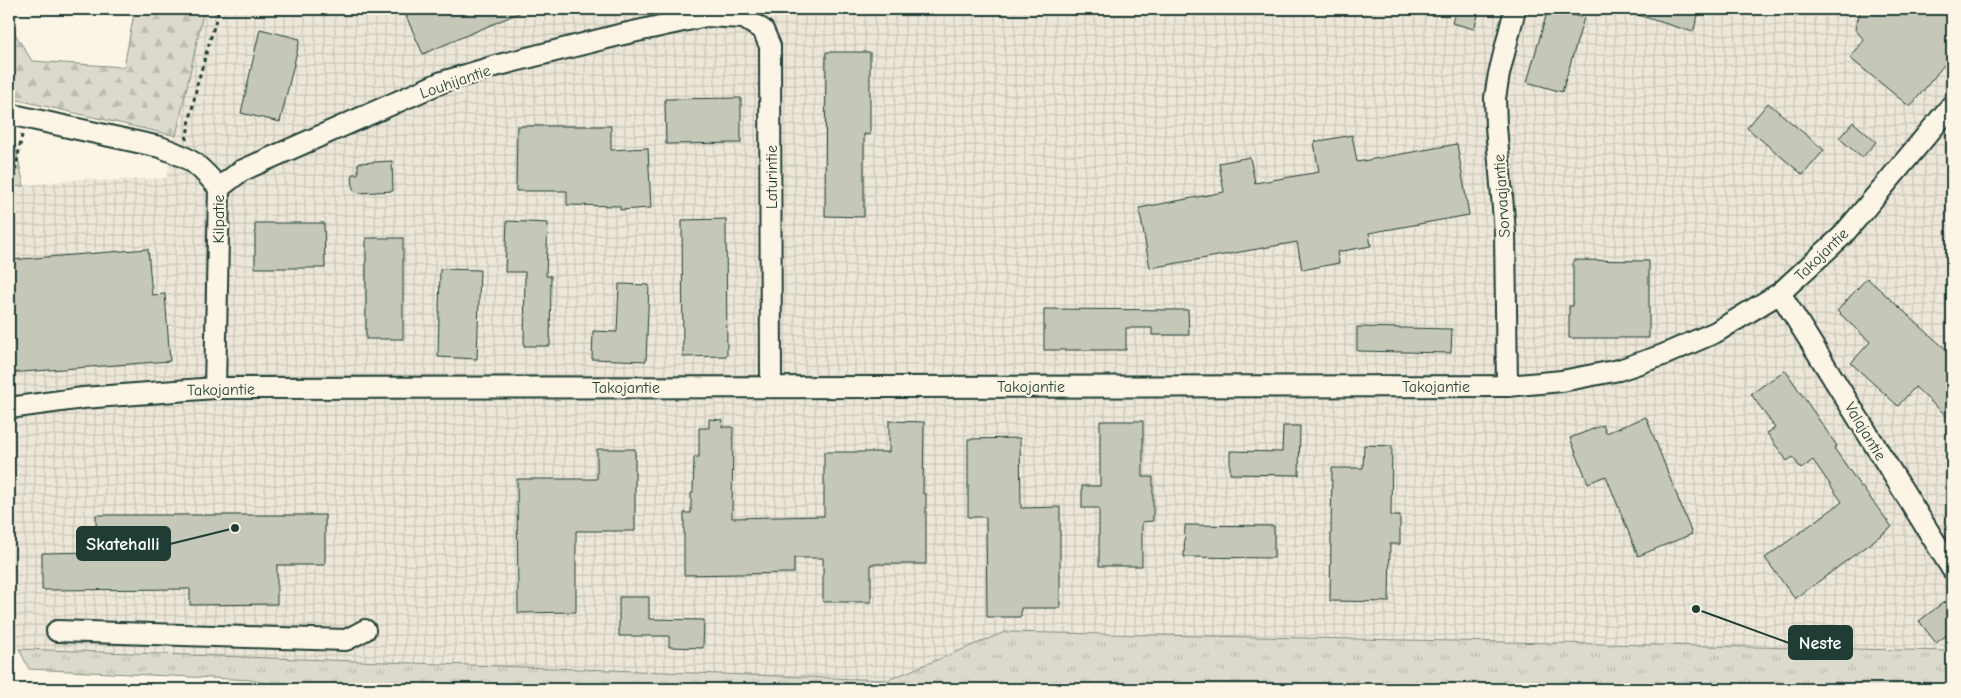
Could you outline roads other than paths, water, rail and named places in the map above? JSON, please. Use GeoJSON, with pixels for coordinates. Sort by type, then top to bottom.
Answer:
{"type":"FeatureCollection","features":[{"type":"Feature","properties":{"kind":"street","name":"Sorvaajantie"},"geometry":{"type":"LineString","coordinates":[[1507,386],[1505,232],[1495,98],[1515,9]]}},
{"type":"Feature","properties":{"kind":"street","name":"Louhijantie"},"geometry":{"type":"LineString","coordinates":[[219,188],[241,171],[442,82],[499,65],[619,35],[706,16]]}},
{"type":"Feature","properties":{"kind":"street","name":"Laturintie"},"geometry":{"type":"LineString","coordinates":[[706,16],[744,18],[763,30],[770,46],[771,387]]}},
{"type":"Feature","properties":{"kind":"street","name":"Takojantie"},"geometry":{"type":"LineString","coordinates":[[9,408],[83,398],[215,388],[1507,386],[1572,379],[1620,370],[1664,356],[1716,332],[1780,293],[1842,236],[1952,105]]}},
{"type":"Feature","properties":{"kind":"street","name":"Kilpatie"},"geometry":{"type":"LineString","coordinates":[[17,116],[160,147],[183,155],[199,166],[219,188],[215,388]]}},
{"type":"Feature","properties":{"kind":"street","name":"Valajantie"},"geometry":{"type":"LineString","coordinates":[[1780,293],[1952,569]]}},
{"type":"Feature","properties":{"kind":"street"},"geometry":{"type":"LineString","coordinates":[[57,631],[346,640],[365,630]]}},
{"type":"Feature","properties":{"kind":"place","name":"Skatehalli"},"geometry":{"type":"Point","coordinates":[235,528]}},
{"type":"Feature","properties":{"kind":"place","name":"Neste"},"geometry":{"type":"Point","coordinates":[1696,609]}}]}
